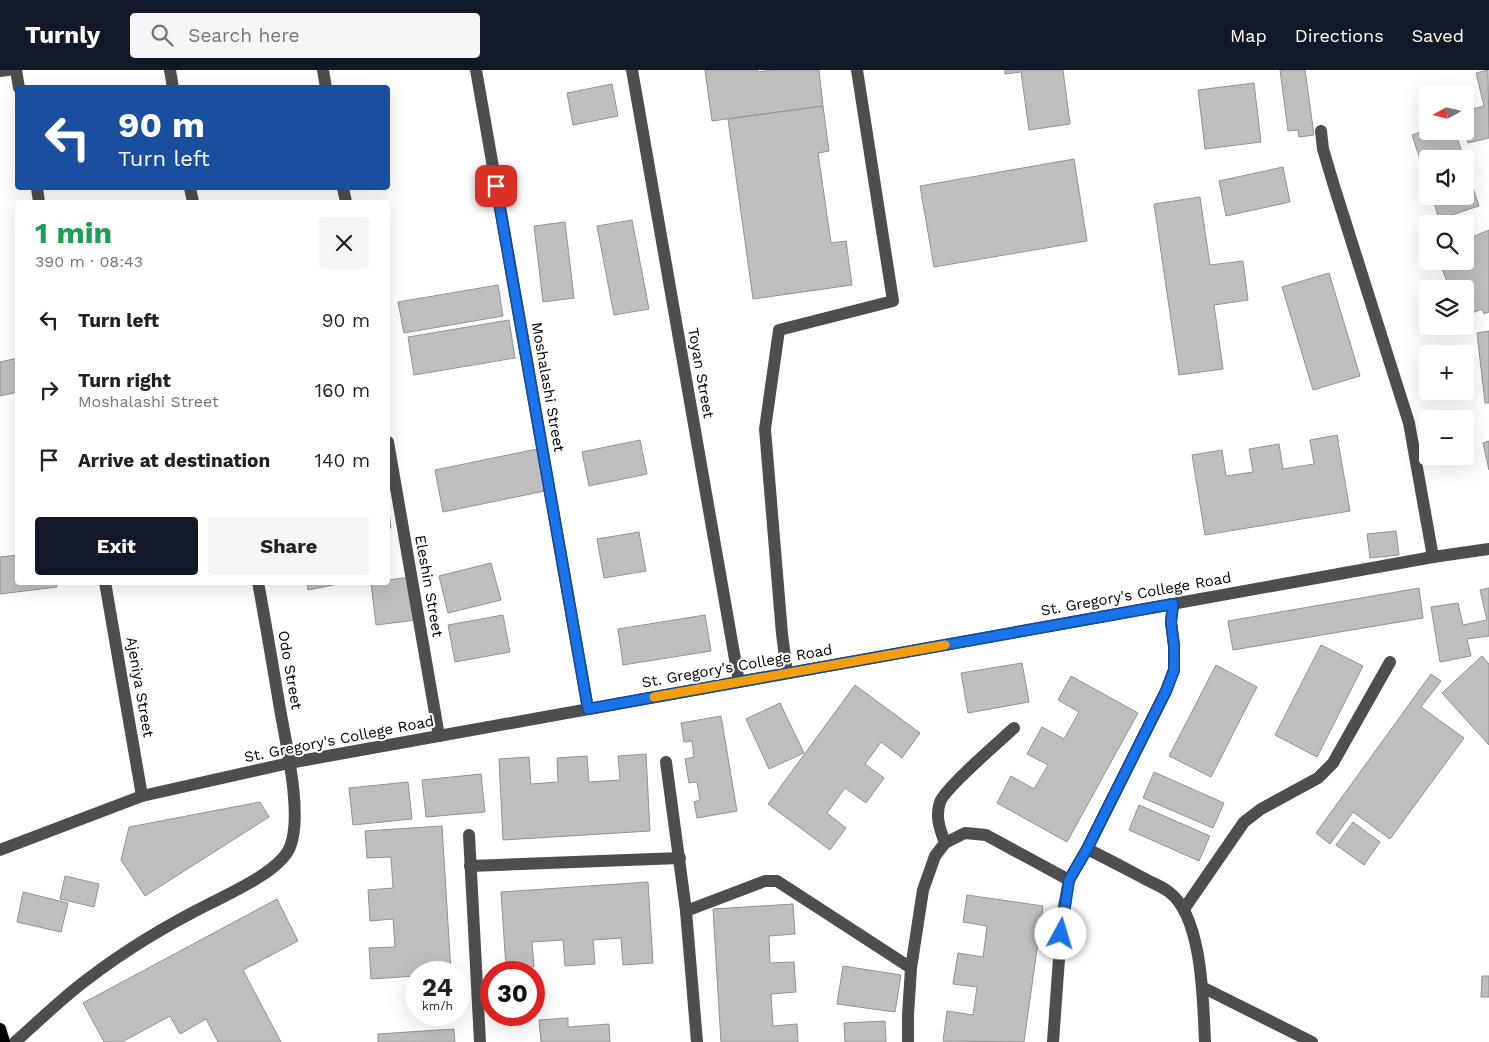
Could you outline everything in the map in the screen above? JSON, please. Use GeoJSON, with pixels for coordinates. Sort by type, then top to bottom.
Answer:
{"type":"FeatureCollection","features":[{"type":"Feature","properties":{"kind":"main road"},"geometry":{"type":"LineString","coordinates":[[0,1029],[4,1042]]}},
{"type":"Feature","properties":{"kind":"street"},"geometry":{"type":"LineString","coordinates":[[0,71],[8,70]]}},
{"type":"Feature","properties":{"kind":"street"},"geometry":{"type":"LineString","coordinates":[[16,70],[18,85]]}},
{"type":"Feature","properties":{"kind":"street"},"geometry":{"type":"LineString","coordinates":[[170,70],[172,85]]}},
{"type":"Feature","properties":{"kind":"street"},"geometry":{"type":"LineString","coordinates":[[323,70],[326,85]]}},
{"type":"Feature","properties":{"kind":"street","name":"Moshalashi Street"},"geometry":{"type":"LineString","coordinates":[[476,70],[588,709]]}},
{"type":"Feature","properties":{"kind":"street","name":"Toyan Street"},"geometry":{"type":"LineString","coordinates":[[632,70],[739,682]]}},
{"type":"Feature","properties":{"kind":"street"},"geometry":{"type":"LineString","coordinates":[[788,673],[782,634],[764,429],[779,330],[893,301],[857,70]]}},
{"type":"Feature","properties":{"kind":"street"},"geometry":{"type":"LineString","coordinates":[[1321,131],[1324,149],[1409,423],[1434,557]]}},
{"type":"Feature","properties":{"kind":"street","name":"Eleshin Street"},"geometry":{"type":"LineString","coordinates":[[390,454],[439,736]]}},
{"type":"Feature","properties":{"kind":"street","name":"St. Gregory's College Road"},"geometry":{"type":"LineString","coordinates":[[0,850],[142,796],[290,763],[1434,557],[1489,549]]}},
{"type":"Feature","properties":{"kind":"street","name":"Ajeniya Street"},"geometry":{"type":"LineString","coordinates":[[106,585],[142,796]]}},
{"type":"Feature","properties":{"kind":"street","name":"Odo Street"},"geometry":{"type":"LineString","coordinates":[[15,1042],[96,973],[142,942],[264,874],[280,862],[290,849],[295,832],[295,810],[290,763],[259,585]]}},
{"type":"Feature","properties":{"kind":"street"},"geometry":{"type":"LineString","coordinates":[[1052,1042],[1062,917],[1069,880],[1087,849],[1166,691],[1174,670],[1171,622],[1173,604]]}},
{"type":"Feature","properties":{"kind":"street"},"geometry":{"type":"LineString","coordinates":[[1184,909],[1244,822],[1262,809],[1318,778],[1333,763],[1390,662]]}},
{"type":"Feature","properties":{"kind":"street"},"geometry":{"type":"LineString","coordinates":[[945,843],[938,821],[940,801],[950,788],[1014,728]]}},
{"type":"Feature","properties":{"kind":"street"},"geometry":{"type":"LineString","coordinates":[[666,762],[686,912],[697,1042]]}},
{"type":"Feature","properties":{"kind":"street"},"geometry":{"type":"LineString","coordinates":[[908,1042],[911,968],[923,890],[934,856],[945,843],[965,833],[986,835],[1069,880]]}},
{"type":"Feature","properties":{"kind":"street"},"geometry":{"type":"LineString","coordinates":[[470,835],[480,1042]]}},
{"type":"Feature","properties":{"kind":"street"},"geometry":{"type":"LineString","coordinates":[[1087,849],[1170,892],[1184,909],[1195,941],[1202,987],[1205,1042]]}},
{"type":"Feature","properties":{"kind":"street"},"geometry":{"type":"LineString","coordinates":[[470,866],[680,858]]}},
{"type":"Feature","properties":{"kind":"street"},"geometry":{"type":"LineString","coordinates":[[686,912],[765,881],[777,881],[911,968]]}},
{"type":"Feature","properties":{"kind":"street"},"geometry":{"type":"LineString","coordinates":[[1202,987],[1312,1042]]}},
{"type":"Feature","properties":{"kind":"building"},"geometry":{"type":"Polygon","coordinates":[[[705,70],[757,70],[758,72],[772,70],[819,70],[823,106],[712,121],[705,70]]]}},
{"type":"Feature","properties":{"kind":"building"},"geometry":{"type":"Polygon","coordinates":[[[1005,70],[1063,70],[1070,124],[1029,130],[1021,72],[1005,74],[1005,70]]]}},
{"type":"Feature","properties":{"kind":"building"},"geometry":{"type":"Polygon","coordinates":[[[1280,70],[1305,70],[1314,135],[1299,137],[1298,130],[1288,131],[1280,70]]]}},
{"type":"Feature","properties":{"kind":"building"},"geometry":{"type":"Polygon","coordinates":[[[1488,70],[1489,138],[1468,143],[1467,140],[1474,140],[1474,109],[1484,106],[1476,73],[1488,70]]]}},
{"type":"Feature","properties":{"kind":"building"},"geometry":{"type":"Polygon","coordinates":[[[1254,83],[1261,142],[1205,149],[1198,90],[1254,83]]]}},
{"type":"Feature","properties":{"kind":"building"},"geometry":{"type":"Polygon","coordinates":[[[612,84],[618,116],[573,125],[567,93],[612,84]]]}},
{"type":"Feature","properties":{"kind":"building"},"geometry":{"type":"Polygon","coordinates":[[[823,106],[829,151],[818,153],[831,243],[846,241],[852,285],[753,299],[728,119],[823,106]]]}},
{"type":"Feature","properties":{"kind":"building"},"geometry":{"type":"Polygon","coordinates":[[[1419,132],[1419,140],[1458,140],[1461,150],[1419,150],[1419,156],[1412,135],[1419,132]]]}},
{"type":"Feature","properties":{"kind":"building"},"geometry":{"type":"Polygon","coordinates":[[[1074,159],[1087,241],[934,267],[920,186],[1074,159]]]}},
{"type":"Feature","properties":{"kind":"building"},"geometry":{"type":"Polygon","coordinates":[[[1283,167],[1290,202],[1226,216],[1219,181],[1283,167]]]}},
{"type":"Feature","properties":{"kind":"building"},"geometry":{"type":"Polygon","coordinates":[[[1474,191],[1479,206],[1451,215],[1438,215],[1435,205],[1474,205],[1474,191]]]}},
{"type":"Feature","properties":{"kind":"building"},"geometry":{"type":"Polygon","coordinates":[[[1200,197],[1210,265],[1243,261],[1248,300],[1214,305],[1223,369],[1179,375],[1154,204],[1200,197]]]}},
{"type":"Feature","properties":{"kind":"building"},"geometry":{"type":"Polygon","coordinates":[[[632,220],[649,309],[614,315],[597,226],[632,220]]]}},
{"type":"Feature","properties":{"kind":"building"},"geometry":{"type":"Polygon","coordinates":[[[565,222],[574,298],[543,302],[534,226],[565,222]]]}},
{"type":"Feature","properties":{"kind":"building"},"geometry":{"type":"Polygon","coordinates":[[[1489,230],[1489,312],[1484,314],[1482,309],[1474,312],[1474,280],[1446,280],[1443,270],[1474,270],[1474,236],[1489,230]]]}},
{"type":"Feature","properties":{"kind":"building"},"geometry":{"type":"Polygon","coordinates":[[[1329,273],[1360,376],[1313,390],[1282,287],[1329,273]]]}},
{"type":"Feature","properties":{"kind":"building"},"geometry":{"type":"Polygon","coordinates":[[[498,285],[503,316],[404,333],[398,302],[498,285]]]}},
{"type":"Feature","properties":{"kind":"building"},"geometry":{"type":"Polygon","coordinates":[[[509,320],[515,358],[414,375],[408,337],[509,320]]]}},
{"type":"Feature","properties":{"kind":"building"},"geometry":{"type":"Polygon","coordinates":[[[1489,331],[1489,403],[1485,403],[1477,333],[1489,331]]]}},
{"type":"Feature","properties":{"kind":"building"},"geometry":{"type":"Polygon","coordinates":[[[15,359],[15,393],[0,396],[0,362],[15,359]]]}},
{"type":"Feature","properties":{"kind":"building"},"geometry":{"type":"Polygon","coordinates":[[[1337,435],[1350,511],[1205,535],[1192,455],[1222,450],[1226,476],[1253,472],[1249,449],[1279,444],[1283,469],[1314,464],[1310,440],[1337,435]]]}},
{"type":"Feature","properties":{"kind":"building"},"geometry":{"type":"Polygon","coordinates":[[[640,440],[647,474],[589,486],[582,452],[640,440]]]}},
{"type":"Feature","properties":{"kind":"building"},"geometry":{"type":"Polygon","coordinates":[[[1489,441],[1489,470],[1483,443],[1489,441]]]}},
{"type":"Feature","properties":{"kind":"building"},"geometry":{"type":"Polygon","coordinates":[[[537,449],[545,491],[443,512],[435,470],[537,449]]]}},
{"type":"Feature","properties":{"kind":"building"},"geometry":{"type":"Polygon","coordinates":[[[1396,531],[1399,555],[1370,558],[1367,534],[1396,531]]]}},
{"type":"Feature","properties":{"kind":"building"},"geometry":{"type":"Polygon","coordinates":[[[639,532],[646,571],[604,578],[597,539],[639,532]]]}},
{"type":"Feature","properties":{"kind":"building"},"geometry":{"type":"Polygon","coordinates":[[[15,555],[15,585],[57,585],[57,587],[0,594],[0,557],[15,555]]]}},
{"type":"Feature","properties":{"kind":"building"},"geometry":{"type":"Polygon","coordinates":[[[491,563],[501,600],[448,613],[439,576],[491,563]]]}},
{"type":"Feature","properties":{"kind":"building"},"geometry":{"type":"Polygon","coordinates":[[[411,577],[416,620],[376,625],[371,585],[390,585],[390,580],[411,577]]]}},
{"type":"Feature","properties":{"kind":"building"},"geometry":{"type":"Polygon","coordinates":[[[307,585],[333,585],[308,590],[307,585]]]}},
{"type":"Feature","properties":{"kind":"building"},"geometry":{"type":"Polygon","coordinates":[[[1419,588],[1423,618],[1233,650],[1228,621],[1419,588]]]}},
{"type":"Feature","properties":{"kind":"building"},"geometry":{"type":"Polygon","coordinates":[[[1489,588],[1489,636],[1467,639],[1471,656],[1440,662],[1431,607],[1458,603],[1463,625],[1487,620],[1480,590],[1489,588]]]}},
{"type":"Feature","properties":{"kind":"building"},"geometry":{"type":"Polygon","coordinates":[[[503,615],[510,652],[455,662],[448,625],[503,615]]]}},
{"type":"Feature","properties":{"kind":"building"},"geometry":{"type":"Polygon","coordinates":[[[705,615],[711,651],[623,665],[618,629],[705,615]]]}},
{"type":"Feature","properties":{"kind":"building"},"geometry":{"type":"Polygon","coordinates":[[[1321,645],[1363,666],[1317,757],[1275,735],[1321,645]]]}},
{"type":"Feature","properties":{"kind":"building"},"geometry":{"type":"Polygon","coordinates":[[[1482,656],[1489,664],[1489,745],[1442,693],[1482,656]]]}},
{"type":"Feature","properties":{"kind":"building"},"geometry":{"type":"Polygon","coordinates":[[[1022,663],[1029,702],[968,713],[961,673],[1022,663]]]}},
{"type":"Feature","properties":{"kind":"building"},"geometry":{"type":"Polygon","coordinates":[[[1216,665],[1257,687],[1211,777],[1169,756],[1216,665]]]}},
{"type":"Feature","properties":{"kind":"building"},"geometry":{"type":"Polygon","coordinates":[[[1431,674],[1441,681],[1421,707],[1464,738],[1390,839],[1353,812],[1330,844],[1316,833],[1431,674]]]}},
{"type":"Feature","properties":{"kind":"building"},"geometry":{"type":"Polygon","coordinates":[[[1071,676],[1138,713],[1067,842],[997,803],[1011,776],[1034,789],[1048,765],[1027,754],[1042,727],[1064,739],[1079,712],[1058,700],[1071,676]]]}},
{"type":"Feature","properties":{"kind":"building"},"geometry":{"type":"Polygon","coordinates":[[[855,685],[920,733],[902,758],[881,742],[865,764],[884,778],[866,803],[845,788],[827,813],[846,828],[830,850],[768,804],[855,685]]]}},
{"type":"Feature","properties":{"kind":"building"},"geometry":{"type":"Polygon","coordinates":[[[780,703],[804,753],[769,769],[746,719],[780,703]]]}},
{"type":"Feature","properties":{"kind":"building"},"geometry":{"type":"Polygon","coordinates":[[[721,716],[737,811],[697,818],[694,802],[700,800],[697,782],[689,783],[685,759],[694,757],[692,741],[684,742],[681,723],[721,716]]]}},
{"type":"Feature","properties":{"kind":"building"},"geometry":{"type":"Polygon","coordinates":[[[646,754],[650,831],[503,840],[499,759],[529,757],[531,784],[558,782],[557,758],[587,756],[589,782],[620,780],[618,756],[646,754]]]}},
{"type":"Feature","properties":{"kind":"building"},"geometry":{"type":"Polygon","coordinates":[[[1154,772],[1224,803],[1213,828],[1143,798],[1154,772]]]}},
{"type":"Feature","properties":{"kind":"building"},"geometry":{"type":"Polygon","coordinates":[[[481,774],[485,812],[426,817],[422,780],[481,774]]]}},
{"type":"Feature","properties":{"kind":"building"},"geometry":{"type":"Polygon","coordinates":[[[408,782],[412,819],[353,825],[349,788],[408,782]]]}},
{"type":"Feature","properties":{"kind":"building"},"geometry":{"type":"Polygon","coordinates":[[[260,802],[269,817],[145,896],[121,860],[129,827],[260,802]]]}},
{"type":"Feature","properties":{"kind":"building"},"geometry":{"type":"Polygon","coordinates":[[[1139,805],[1210,836],[1199,861],[1129,830],[1139,805]]]}},
{"type":"Feature","properties":{"kind":"building"},"geometry":{"type":"Polygon","coordinates":[[[1353,822],[1380,842],[1364,865],[1336,845],[1353,822]]]}},
{"type":"Feature","properties":{"kind":"building"},"geometry":{"type":"Polygon","coordinates":[[[442,826],[450,961],[405,961],[405,977],[371,979],[369,948],[395,947],[393,919],[370,921],[368,890],[393,888],[391,857],[367,858],[365,831],[442,826]]]}},
{"type":"Feature","properties":{"kind":"building"},"geometry":{"type":"Polygon","coordinates":[[[65,876],[99,884],[94,907],[60,899],[65,876]]]}},
{"type":"Feature","properties":{"kind":"building"},"geometry":{"type":"Polygon","coordinates":[[[648,882],[653,963],[623,965],[621,938],[593,940],[595,964],[565,966],[563,940],[532,942],[534,961],[506,961],[501,892],[648,882]]]}},
{"type":"Feature","properties":{"kind":"building"},"geometry":{"type":"Polygon","coordinates":[[[23,892],[68,903],[61,932],[17,922],[23,892]]]}},
{"type":"Feature","properties":{"kind":"building"},"geometry":{"type":"Polygon","coordinates":[[[967,895],[1043,906],[1024,1042],[943,1041],[947,1011],[973,1015],[977,987],[953,984],[958,953],[983,957],[987,926],[963,922],[967,895]]]}},
{"type":"Feature","properties":{"kind":"building"},"geometry":{"type":"Polygon","coordinates":[[[277,899],[298,941],[243,970],[281,1042],[218,1042],[206,1019],[180,1034],[170,1016],[122,1042],[104,1042],[83,1003],[277,899]]]}},
{"type":"Feature","properties":{"kind":"building"},"geometry":{"type":"Polygon","coordinates":[[[793,904],[795,934],[769,936],[770,963],[794,962],[796,992],[771,994],[773,1026],[797,1024],[798,1042],[721,1042],[713,909],[793,904]]]}},
{"type":"Feature","properties":{"kind":"building"},"geometry":{"type":"Polygon","coordinates":[[[843,966],[901,975],[895,1012],[837,1004],[843,966]]]}},
{"type":"Feature","properties":{"kind":"building"},"geometry":{"type":"Polygon","coordinates":[[[1482,976],[1489,976],[1489,997],[1481,997],[1482,976]]]}},
{"type":"Feature","properties":{"kind":"building"},"geometry":{"type":"Polygon","coordinates":[[[568,1018],[568,1027],[609,1024],[610,1042],[541,1042],[540,1026],[545,1026],[545,1020],[568,1018]]]}},
{"type":"Feature","properties":{"kind":"building"},"geometry":{"type":"Polygon","coordinates":[[[885,1021],[886,1042],[845,1042],[844,1023],[885,1021]]]}},
{"type":"Feature","properties":{"kind":"building"},"geometry":{"type":"Polygon","coordinates":[[[454,1029],[455,1042],[378,1042],[378,1034],[454,1029]]]}},
{"type":"Feature","properties":{"kind":"slow traffic"},"geometry":{"type":"LineString","coordinates":[[654,697],[945,645]]}},
{"type":"Feature","properties":{"kind":"route"},"geometry":{"type":"LineString","coordinates":[[496,186],[588,709],[1173,604],[1171,622],[1174,670],[1166,691],[1087,849],[1069,880],[1062,917],[1061,934]]}}]}
